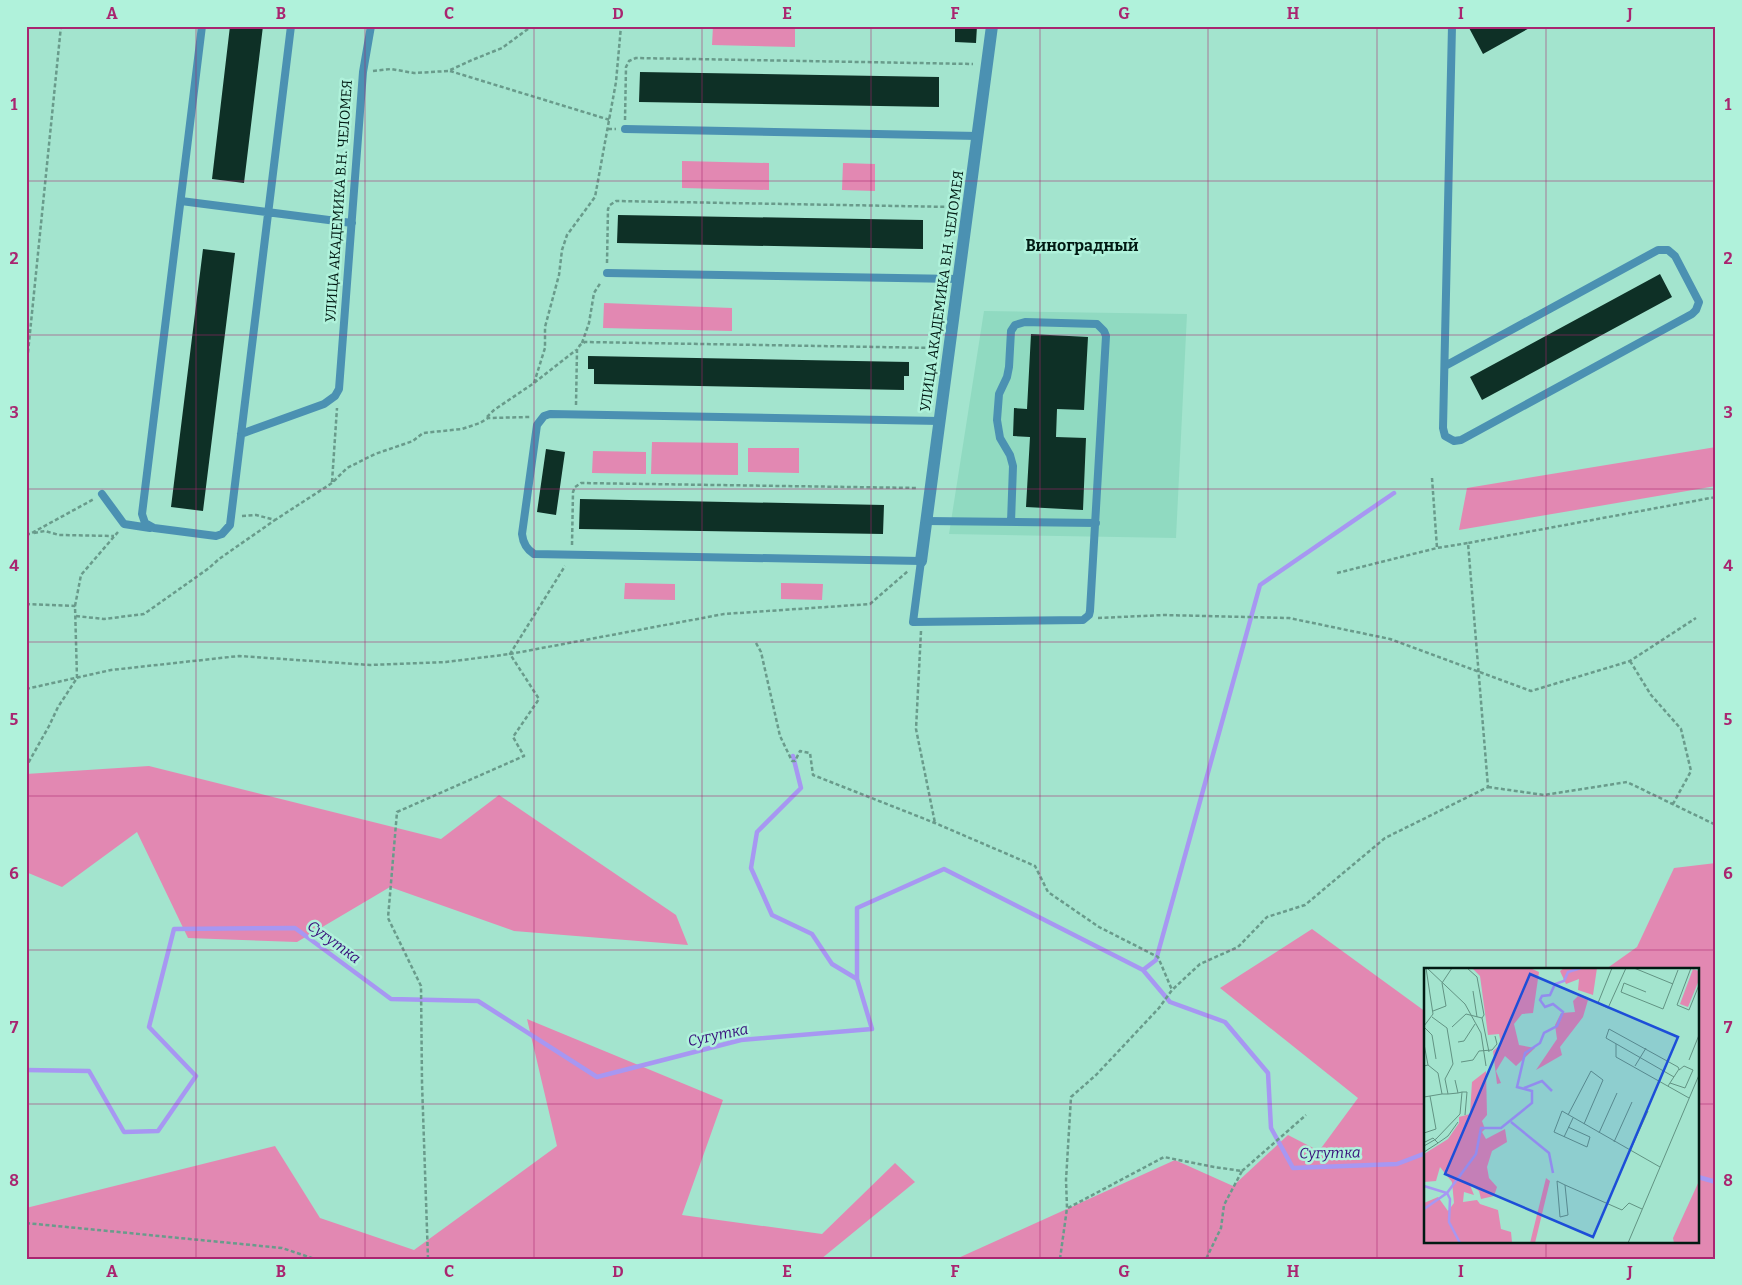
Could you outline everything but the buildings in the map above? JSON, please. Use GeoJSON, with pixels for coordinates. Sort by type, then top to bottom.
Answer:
{"type":"FeatureCollection","features":[{"type":"Feature","properties":{"kind":"street","name":"УЛИЦА АКАДЕМИКА В.Н. ЧЕЛОМЕЯ"},"geometry":{"type":"LineString","coordinates":[[920,561],[927,521],[992,26]]}},
{"type":"Feature","properties":{"kind":"lane"},"geometry":{"type":"LineString","coordinates":[[154,528],[144,523],[142,514],[202,26]]}},
{"type":"Feature","properties":{"kind":"lane"},"geometry":{"type":"LineString","coordinates":[[102,494],[124,524],[216,536],[230,525],[292,26]]}},
{"type":"Feature","properties":{"kind":"lane","name":"УЛИЦА АКАДЕМИКА В.Н. ЧЕЛОМЕЯ"},"geometry":{"type":"LineString","coordinates":[[339,389],[364,72],[371,26]]}},
{"type":"Feature","properties":{"kind":"lane"},"geometry":{"type":"LineString","coordinates":[[1444,366],[1658,250],[1668,250],[1672,253],[1699,302],[1692,314],[1461,440],[1449,440],[1445,436],[1444,366],[1452,26]]}},
{"type":"Feature","properties":{"kind":"lane"},"geometry":{"type":"LineString","coordinates":[[625,129],[978,136]]}},
{"type":"Feature","properties":{"kind":"lane"},"geometry":{"type":"LineString","coordinates":[[181,201],[352,223]]}},
{"type":"Feature","properties":{"kind":"lane"},"geometry":{"type":"LineString","coordinates":[[607,273],[958,279]]}},
{"type":"Feature","properties":{"kind":"lane"},"geometry":{"type":"LineString","coordinates":[[940,420],[550,414],[540,420],[536,430],[522,534],[523,540],[534,554],[920,561],[913,622],[1078,621],[1087,618],[1090,611],[1096,523],[1106,336],[1097,324],[1024,322],[1015,325],[1011,332],[1008,372],[999,394],[998,404],[998,428],[1013,466],[1011,522]]}},
{"type":"Feature","properties":{"kind":"lane"},"geometry":{"type":"LineString","coordinates":[[241,434],[324,404],[335,396],[339,389]]}},
{"type":"Feature","properties":{"kind":"lane"},"geometry":{"type":"LineString","coordinates":[[927,521],[1096,523]]}},
{"type":"Feature","properties":{"kind":"path"},"geometry":{"type":"LineString","coordinates":[[26,372],[61,26]]}},
{"type":"Feature","properties":{"kind":"path"},"geometry":{"type":"LineString","coordinates":[[448,71],[502,48],[532,26]]}},
{"type":"Feature","properties":{"kind":"path"},"geometry":{"type":"LineString","coordinates":[[534,383],[545,348],[546,327],[559,275],[562,250],[567,235],[595,197],[616,82],[621,26]]}},
{"type":"Feature","properties":{"kind":"path"},"geometry":{"type":"LineString","coordinates":[[625,129],[626,67],[629,62],[636,58],[987,64]]}},
{"type":"Feature","properties":{"kind":"path"},"geometry":{"type":"LineString","coordinates":[[364,72],[391,69],[414,73],[448,71],[610,120]]}},
{"type":"Feature","properties":{"kind":"path"},"geometry":{"type":"LineString","coordinates":[[480,423],[494,410],[534,383],[577,350],[582,343],[589,323],[594,293],[607,273],[608,209],[616,201],[968,207]]}},
{"type":"Feature","properties":{"kind":"path"},"geometry":{"type":"LineString","coordinates":[[582,343],[950,348]]}},
{"type":"Feature","properties":{"kind":"path"},"geometry":{"type":"LineString","coordinates":[[576,414],[577,350]]}},
{"type":"Feature","properties":{"kind":"path"},"geometry":{"type":"LineString","coordinates":[[332,483],[339,389]]}},
{"type":"Feature","properties":{"kind":"path"},"geometry":{"type":"LineString","coordinates":[[76,616],[104,619],[144,614],[275,520],[332,483],[346,468],[375,454],[413,441],[423,433],[462,429],[488,418],[544,416]]}},
{"type":"Feature","properties":{"kind":"path"},"geometry":{"type":"LineString","coordinates":[[1432,478],[1437,548]]}},
{"type":"Feature","properties":{"kind":"path"},"geometry":{"type":"LineString","coordinates":[[510,654],[572,554],[573,492],[575,487],[581,483],[931,489]]}},
{"type":"Feature","properties":{"kind":"path"},"geometry":{"type":"LineString","coordinates":[[28,534],[102,494]]}},
{"type":"Feature","properties":{"kind":"path"},"geometry":{"type":"LineString","coordinates":[[1337,573],[1437,548],[1716,497]]}},
{"type":"Feature","properties":{"kind":"path"},"geometry":{"type":"LineString","coordinates":[[231,516],[256,515],[275,520]]}},
{"type":"Feature","properties":{"kind":"path"},"geometry":{"type":"LineString","coordinates":[[26,767],[58,707],[77,678],[75,606],[81,575],[124,524]]}},
{"type":"Feature","properties":{"kind":"path"},"geometry":{"type":"LineString","coordinates":[[28,534],[45,531],[59,535],[114,536]]}},
{"type":"Feature","properties":{"kind":"path"},"geometry":{"type":"LineString","coordinates":[[1468,543],[1488,786]]}},
{"type":"Feature","properties":{"kind":"path"},"geometry":{"type":"LineString","coordinates":[[26,689],[111,670],[239,656],[370,665],[446,662],[510,654],[724,614],[870,604],[920,561]]}},
{"type":"Feature","properties":{"kind":"path"},"geometry":{"type":"LineString","coordinates":[[26,604],[75,606]]}},
{"type":"Feature","properties":{"kind":"path"},"geometry":{"type":"LineString","coordinates":[[1087,618],[1164,614],[1289,618],[1390,639],[1531,691],[1630,661],[1696,618]]}},
{"type":"Feature","properties":{"kind":"path"},"geometry":{"type":"LineString","coordinates":[[922,622],[916,729],[935,823]]}},
{"type":"Feature","properties":{"kind":"path"},"geometry":{"type":"LineString","coordinates":[[756,643],[761,652],[780,736],[792,761],[795,761],[800,752],[810,753],[813,775],[935,823],[1035,866],[1048,892],[1099,927],[1156,956],[1172,990]]}},
{"type":"Feature","properties":{"kind":"path"},"geometry":{"type":"LineString","coordinates":[[428,1259],[421,986],[388,918],[396,812],[524,756],[514,736],[539,699],[510,654]]}},
{"type":"Feature","properties":{"kind":"path"},"geometry":{"type":"LineString","coordinates":[[1630,661],[1651,695],[1681,729],[1691,771],[1673,804]]}},
{"type":"Feature","properties":{"kind":"path"},"geometry":{"type":"LineString","coordinates":[[1060,1259],[1067,1208],[1066,1180],[1071,1097],[1096,1075],[1159,1008],[1172,990],[1200,964],[1238,947],[1267,917],[1305,904],[1386,838],[1488,786],[1544,795],[1627,782],[1716,825]]}},
{"type":"Feature","properties":{"kind":"path"},"geometry":{"type":"LineString","coordinates":[[1206,1259],[1221,1228],[1224,1206],[1242,1171],[1306,1115]]}},
{"type":"Feature","properties":{"kind":"path"},"geometry":{"type":"LineString","coordinates":[[1067,1208],[1164,1157],[1242,1171]]}},
{"type":"Feature","properties":{"kind":"path"},"geometry":{"type":"LineString","coordinates":[[26,1223],[282,1248],[315,1259]]}},
{"type":"Feature","properties":{"kind":"shaded area"},"geometry":{"type":"Polygon","coordinates":[[[713,26],[795,26],[795,47],[712,45],[713,26]]]}},
{"type":"Feature","properties":{"kind":"shaded area"},"geometry":{"type":"Polygon","coordinates":[[[682,161],[769,163],[769,190],[682,188],[682,161]]]}},
{"type":"Feature","properties":{"kind":"shaded area"},"geometry":{"type":"Polygon","coordinates":[[[843,163],[875,164],[875,191],[842,190],[843,163]]]}},
{"type":"Feature","properties":{"kind":"shaded area"},"geometry":{"type":"Polygon","coordinates":[[[604,303],[732,308],[732,331],[603,328],[604,303]]]}},
{"type":"Feature","properties":{"kind":"shaded area"},"geometry":{"type":"Polygon","coordinates":[[[984,311],[1187,314],[1176,538],[949,534],[984,311]]]}},
{"type":"Feature","properties":{"kind":"shaded area"},"geometry":{"type":"Polygon","coordinates":[[[652,442],[738,443],[738,475],[651,474],[652,442]]]}},
{"type":"Feature","properties":{"kind":"shaded area"},"geometry":{"type":"Polygon","coordinates":[[[1716,447],[1716,486],[1459,530],[1467,488],[1716,447]]]}},
{"type":"Feature","properties":{"kind":"shaded area"},"geometry":{"type":"Polygon","coordinates":[[[748,448],[799,448],[799,473],[748,472],[748,448]]]}},
{"type":"Feature","properties":{"kind":"shaded area"},"geometry":{"type":"Polygon","coordinates":[[[593,451],[646,452],[646,474],[592,473],[593,451]]]}},
{"type":"Feature","properties":{"kind":"shaded area"},"geometry":{"type":"Polygon","coordinates":[[[625,583],[675,584],[675,600],[624,599],[625,583]]]}},
{"type":"Feature","properties":{"kind":"shaded area"},"geometry":{"type":"Polygon","coordinates":[[[781,583],[823,584],[822,600],[781,599],[781,583]]]}},
{"type":"Feature","properties":{"kind":"shaded area"},"geometry":{"type":"Polygon","coordinates":[[[149,766],[441,839],[499,795],[676,915],[688,945],[514,931],[390,887],[297,942],[188,938],[137,832],[62,887],[26,872],[26,774],[149,766]]]}},
{"type":"Feature","properties":{"kind":"shaded area"},"geometry":{"type":"Polygon","coordinates":[[[1716,863],[1716,1259],[956,1259],[1175,1160],[1233,1186],[1288,1135],[1319,1151],[1358,1098],[1220,988],[1312,929],[1424,1011],[1424,1242],[1700,1242],[1700,968],[1607,968],[1637,947],[1674,868],[1716,863]]]}},
{"type":"Feature","properties":{"kind":"shaded area"},"geometry":{"type":"Polygon","coordinates":[[[527,1019],[723,1100],[682,1215],[822,1234],[895,1163],[915,1182],[821,1259],[26,1259],[26,1208],[275,1146],[320,1218],[414,1250],[557,1146],[527,1019]]]}},
{"type":"Feature","properties":{"kind":"waterway"},"geometry":{"type":"LineString","coordinates":[[1143,970],[1156,960],[1260,585],[1394,493]]}},
{"type":"Feature","properties":{"kind":"waterway"},"geometry":{"type":"LineString","coordinates":[[793,756],[801,788],[757,832],[751,868],[772,915],[812,934],[832,964],[857,979]]}},
{"type":"Feature","properties":{"kind":"waterway","name":"Сугутка"},"geometry":{"type":"LineString","coordinates":[[26,1070],[89,1071],[124,1132],[158,1131],[196,1076],[149,1027],[174,929],[295,928],[391,999],[478,1001],[597,1077],[741,1040],[872,1029],[857,979],[857,908],[944,869],[1143,970],[1170,1002],[1225,1022],[1268,1073],[1271,1128],[1293,1168],[1397,1164],[1424,1154]]}},
{"type":"Feature","properties":{"kind":"waterway","name":"Сугутка"},"geometry":{"type":"LineString","coordinates":[[1700,1178],[1716,1182]]}},
{"type":"Feature","properties":{"kind":"district","name":"Виноградный"},"geometry":{"type":"Point","coordinates":[1082,245]}}]}
